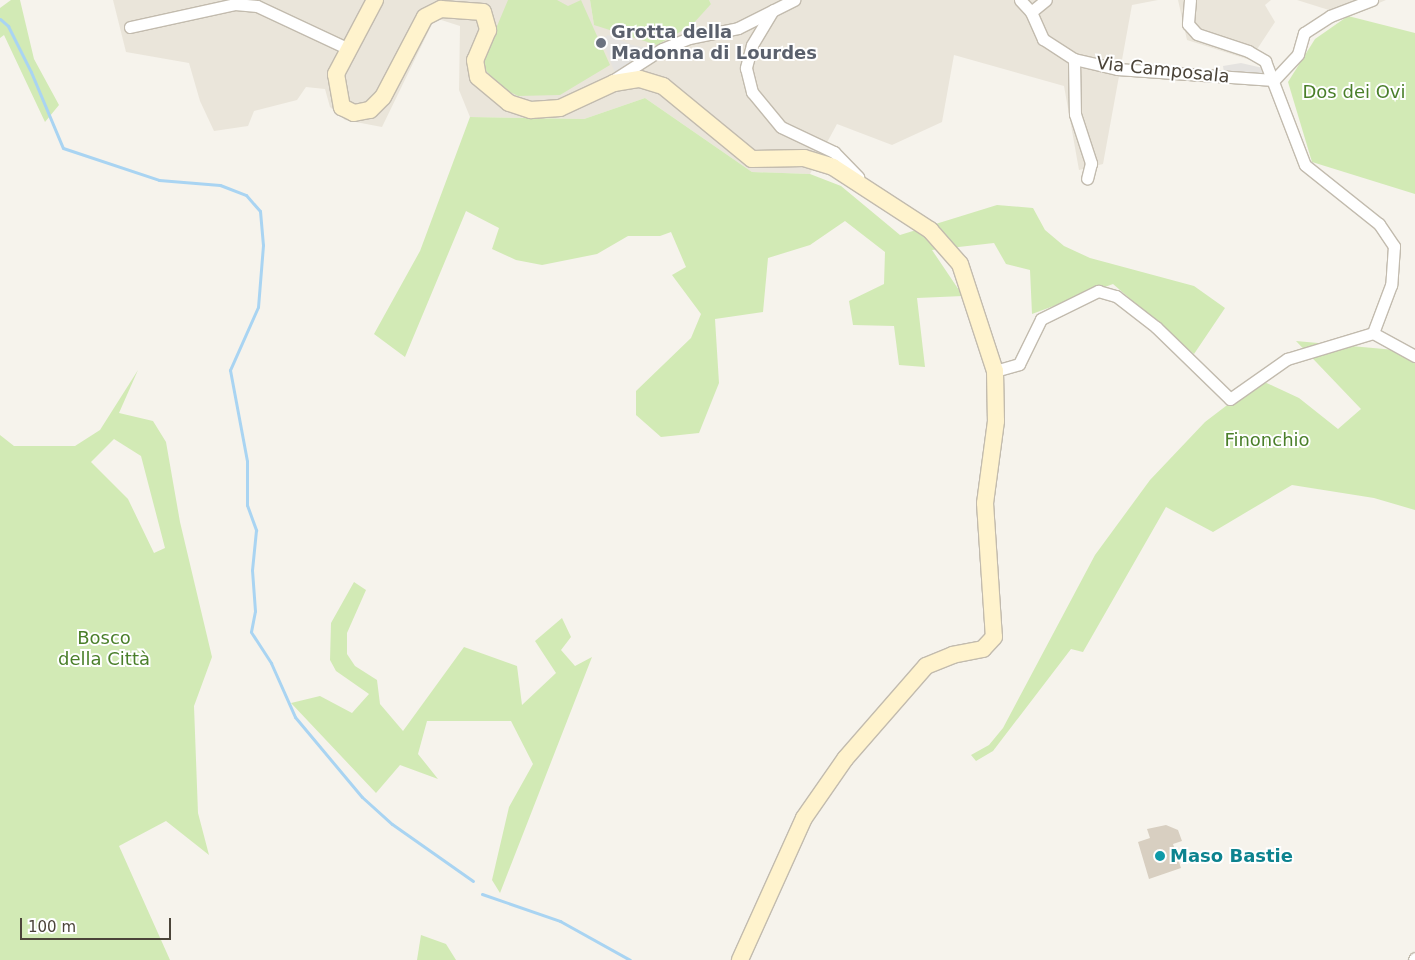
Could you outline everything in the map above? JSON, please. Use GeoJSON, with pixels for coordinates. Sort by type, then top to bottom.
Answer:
{"type":"FeatureCollection","features":[{"type":"Feature","properties":{"kind":"street"},"geometry":{"type":"LineString","coordinates":[[375,0],[336,74],[337,92],[342,107],[354,113],[370,110],[384,97],[425,17],[441,10],[483,12],[488,30],[475,60],[478,77],[509,103],[531,110],[560,108],[600,89],[662,50],[689,38],[738,28],[794,0]]}},
{"type":"Feature","properties":{"kind":"street","name":"Via Camposala"},"geometry":{"type":"LineString","coordinates":[[1020,0],[1031,12],[1043,39],[1074,59],[1117,68],[1274,80]]}},
{"type":"Feature","properties":{"kind":"street"},"geometry":{"type":"LineString","coordinates":[[1031,12],[1046,0]]}},
{"type":"Feature","properties":{"kind":"street"},"geometry":{"type":"LineString","coordinates":[[1190,0],[1188,24],[1197,34],[1248,51],[1265,62],[1274,80],[1305,165],[1379,224],[1394,246],[1390,284],[1373,334]]}},
{"type":"Feature","properties":{"kind":"street"},"geometry":{"type":"LineString","coordinates":[[1274,80],[1298,54],[1304,33],[1330,16],[1372,0]]}},
{"type":"Feature","properties":{"kind":"street"},"geometry":{"type":"LineString","coordinates":[[130,27],[235,4],[257,6],[349,49]]}},
{"type":"Feature","properties":{"kind":"street"},"geometry":{"type":"LineString","coordinates":[[773,10],[752,45],[746,68],[752,92],[781,127],[834,152],[867,191]]}},
{"type":"Feature","properties":{"kind":"street"},"geometry":{"type":"LineString","coordinates":[[1074,59],[1075,114],[1091,163],[1087,179]]}},
{"type":"Feature","properties":{"kind":"street"},"geometry":{"type":"LineString","coordinates":[[600,89],[640,79],[663,86],[752,160],[804,158],[834,167],[867,191],[930,230],[960,264],[995,371],[996,421],[985,503],[994,637],[983,649],[953,655],[926,666],[844,759],[804,818],[740,960]]}},
{"type":"Feature","properties":{"kind":"street"},"geometry":{"type":"LineString","coordinates":[[995,371],[1020,364],[1041,319],[1098,291],[1116,296],[1156,327],[1230,400],[1287,359],[1373,334],[1415,356]]}},
{"type":"Feature","properties":{"kind":"shaded area"},"geometry":{"type":"Polygon","coordinates":[[[113,0],[590,0],[594,25],[711,4],[709,0],[1158,0],[1132,5],[1103,164],[1079,170],[1064,86],[954,55],[942,122],[892,145],[837,124],[810,174],[752,172],[645,98],[584,119],[470,117],[459,90],[460,26],[435,18],[382,127],[345,120],[330,107],[325,89],[306,87],[297,100],[254,111],[248,126],[214,131],[200,101],[189,63],[126,52],[113,0]]]}},
{"type":"Feature","properties":{"kind":"shaded area"},"geometry":{"type":"Polygon","coordinates":[[[1178,0],[1271,0],[1265,5],[1275,22],[1250,60],[1187,40],[1178,0]]]}},
{"type":"Feature","properties":{"kind":"shaded area"},"geometry":{"type":"Polygon","coordinates":[[[1297,0],[1386,0],[1348,16],[1297,0]]]}},
{"type":"Feature","properties":{"kind":"shaded area"},"geometry":{"type":"Polygon","coordinates":[[[608,35],[632,45],[654,49],[615,73],[602,39],[608,35]]]}},
{"type":"Feature","properties":{"kind":"shaded area"},"geometry":{"type":"Polygon","coordinates":[[[1241,63],[1267,69],[1266,74],[1224,72],[1223,66],[1241,63]]]}},
{"type":"Feature","properties":{"kind":"green space"},"geometry":{"type":"Polygon","coordinates":[[[11,0],[20,0],[34,59],[59,105],[45,122],[4,35],[0,38],[0,8],[11,0]]]}},
{"type":"Feature","properties":{"kind":"green space"},"geometry":{"type":"Polygon","coordinates":[[[508,0],[557,0],[568,6],[581,0],[610,65],[560,95],[518,96],[500,87],[484,68],[484,57],[508,0]]]}},
{"type":"Feature","properties":{"kind":"green space"},"geometry":{"type":"Polygon","coordinates":[[[590,0],[709,0],[711,4],[692,25],[657,45],[594,25],[590,0]]]}},
{"type":"Feature","properties":{"kind":"green space","name":"Dos dei Ovi"},"geometry":{"type":"Polygon","coordinates":[[[1348,16],[1415,33],[1415,194],[1312,162],[1288,82],[1315,39],[1348,16]]]}},
{"type":"Feature","properties":{"kind":"green space"},"geometry":{"type":"Polygon","coordinates":[[[645,98],[752,172],[810,174],[841,186],[900,235],[997,205],[1033,208],[1045,230],[1064,246],[1090,258],[1194,286],[1225,308],[1194,354],[1113,284],[1032,314],[1030,270],[1006,264],[994,243],[932,250],[963,296],[917,298],[925,367],[899,365],[894,326],[853,325],[849,301],[884,284],[885,252],[845,221],[810,245],[768,258],[763,312],[715,319],[719,383],[699,433],[661,437],[636,415],[636,391],[691,338],[701,314],[672,275],[686,267],[671,232],[660,236],[628,236],[597,254],[542,265],[516,260],[492,249],[499,228],[466,211],[405,357],[374,334],[420,251],[470,117],[584,119],[645,98]]]}},
{"type":"Feature","properties":{"kind":"green space","name":"Finonchio"},"geometry":{"type":"Polygon","coordinates":[[[1296,341],[1395,350],[1415,363],[1415,510],[1374,498],[1292,485],[1213,532],[1166,507],[1083,652],[1071,649],[993,751],[976,761],[971,755],[989,745],[1003,728],[1095,555],[1150,480],[1205,422],[1260,380],[1299,398],[1338,429],[1361,409],[1296,341]]]}},
{"type":"Feature","properties":{"kind":"green space","name":"Bosco della Città"},"geometry":{"type":"Polygon","coordinates":[[[138,370],[119,413],[153,421],[166,442],[180,522],[212,657],[194,706],[198,813],[209,855],[166,821],[119,846],[170,960],[0,960],[0,435],[14,446],[75,446],[100,430],[138,370]],[[114,439],[91,462],[128,499],[154,553],[165,548],[141,456],[114,439]]]}},
{"type":"Feature","properties":{"kind":"green space"},"geometry":{"type":"Polygon","coordinates":[[[354,582],[366,590],[347,633],[347,654],[355,666],[377,680],[380,704],[403,731],[464,647],[517,666],[522,705],[556,673],[535,641],[562,618],[571,637],[561,650],[575,666],[592,657],[500,893],[492,880],[509,807],[533,764],[511,721],[427,721],[418,754],[438,779],[400,765],[376,793],[291,703],[320,696],[352,713],[369,694],[336,671],[330,660],[331,623],[354,582]]]}},
{"type":"Feature","properties":{"kind":"green space"},"geometry":{"type":"Polygon","coordinates":[[[421,935],[446,944],[456,960],[417,960],[421,935]]]}},
{"type":"Feature","properties":{"kind":"building","name":"Maso Bastie"},"geometry":{"type":"Polygon","coordinates":[[[1166,825],[1178,830],[1182,841],[1173,844],[1181,868],[1149,879],[1138,842],[1150,838],[1147,829],[1166,825]]]}},
{"type":"Feature","properties":{"kind":"waterway"},"geometry":{"type":"LineString","coordinates":[[0,19],[8,26],[31,72],[63,148],[159,180],[220,185],[246,195],[260,211],[263,245],[258,307],[230,370],[247,461],[247,505],[256,530],[252,570],[255,611],[251,632],[271,663],[295,717],[362,797],[392,824],[473,881]]}},
{"type":"Feature","properties":{"kind":"waterway"},"geometry":{"type":"LineString","coordinates":[[482,894],[560,921],[630,960]]}},
{"type":"Feature","properties":{"kind":"place","name":"Grotta della Madonna di Lourdes"},"geometry":{"type":"Point","coordinates":[601,43]}},
{"type":"Feature","properties":{"kind":"place","name":"Maso Bastie"},"geometry":{"type":"Point","coordinates":[1160,856]}}]}
